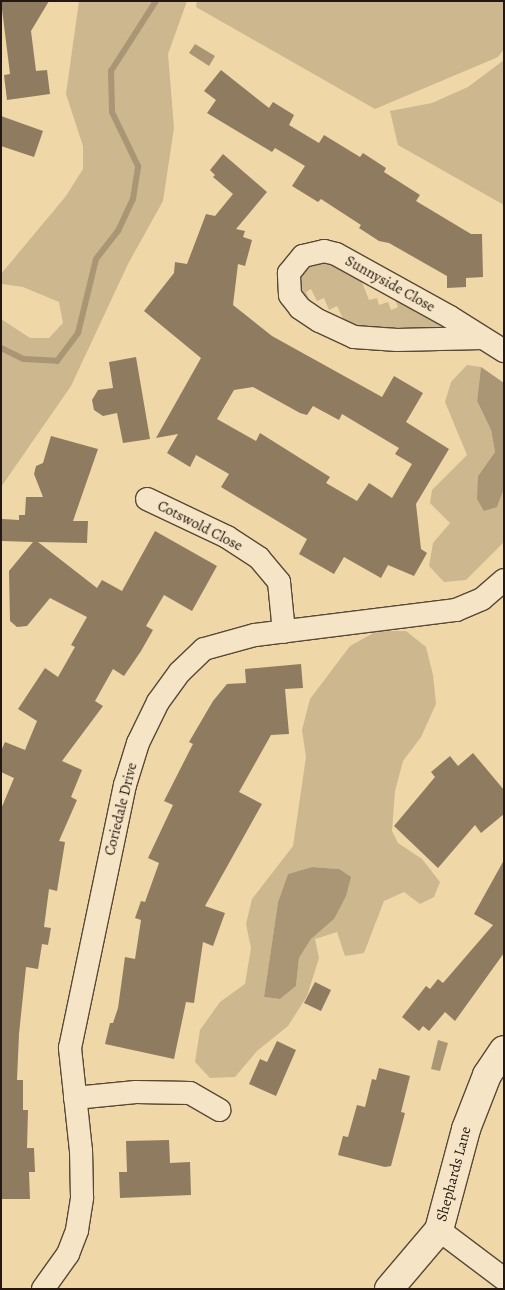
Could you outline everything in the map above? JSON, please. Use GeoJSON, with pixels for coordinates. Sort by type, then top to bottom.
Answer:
{"type":"FeatureCollection","features":[{"type":"Feature","properties":{"kind":"street","name":"Sunnyside Close"},"geometry":{"type":"LineString","coordinates":[[482,338],[398,340],[354,337],[319,321],[300,308],[290,295],[289,273],[302,256],[324,251],[336,254],[369,270],[504,351]]}},
{"type":"Feature","properties":{"kind":"street","name":"Cotswold Close"},"geometry":{"type":"LineString","coordinates":[[147,499],[227,537],[259,558],[279,582],[284,632]]}},
{"type":"Feature","properties":{"kind":"street","name":"Coriedale Drive"},"geometry":{"type":"LineString","coordinates":[[42,1289],[68,1254],[77,1230],[82,1188],[70,1048],[98,906],[138,743],[158,702],[180,672],[204,649],[233,640],[284,632],[456,610],[482,599],[504,580]]}},
{"type":"Feature","properties":{"kind":"street","name":"Shephards Lane"},"geometry":{"type":"LineString","coordinates":[[389,1289],[439,1230],[466,1129],[487,1075],[504,1050]]}},
{"type":"Feature","properties":{"kind":"street"},"geometry":{"type":"LineString","coordinates":[[75,1098],[136,1092],[190,1093],[219,1110]]}},
{"type":"Feature","properties":{"kind":"street"},"geometry":{"type":"LineString","coordinates":[[439,1230],[504,1279]]}},
{"type":"Feature","properties":{"kind":"shaded area"},"geometry":{"type":"Polygon","coordinates":[[[79,1],[187,1],[168,54],[174,128],[163,201],[128,264],[71,386],[1,487],[1,319],[30,338],[49,338],[63,323],[59,302],[23,287],[2,284],[1,274],[66,196],[83,169],[83,146],[66,94],[79,1]]]}},
{"type":"Feature","properties":{"kind":"shaded area"},"geometry":{"type":"Polygon","coordinates":[[[197,1],[504,1],[504,49],[498,57],[375,109],[196,7],[197,1]]]}},
{"type":"Feature","properties":{"kind":"shaded area"},"geometry":{"type":"Polygon","coordinates":[[[195,44],[215,56],[209,66],[189,53],[195,44]]]}},
{"type":"Feature","properties":{"kind":"shaded area"},"geometry":{"type":"Polygon","coordinates":[[[504,60],[504,205],[398,145],[390,111],[432,103],[468,87],[504,60]]]}},
{"type":"Feature","properties":{"kind":"shaded area"},"geometry":{"type":"Polygon","coordinates":[[[317,260],[358,272],[369,300],[377,298],[379,305],[388,302],[391,310],[398,307],[392,292],[455,333],[347,327],[337,306],[329,310],[324,298],[317,301],[311,289],[306,292],[313,308],[301,297],[297,284],[301,268],[317,260]]]}},
{"type":"Feature","properties":{"kind":"shaded area"},"geometry":{"type":"Polygon","coordinates":[[[467,365],[481,367],[477,401],[491,430],[495,452],[478,476],[497,507],[504,489],[504,542],[466,580],[444,582],[429,566],[433,543],[450,523],[430,503],[432,490],[467,455],[445,402],[451,382],[467,365]]]}},
{"type":"Feature","properties":{"kind":"shaded area"},"geometry":{"type":"Polygon","coordinates":[[[481,367],[504,383],[504,489],[497,507],[484,511],[477,499],[478,476],[495,452],[491,430],[477,401],[481,367]]]}},
{"type":"Feature","properties":{"kind":"shaded area"},"geometry":{"type":"Polygon","coordinates":[[[377,631],[406,631],[426,647],[433,675],[436,704],[421,737],[403,761],[395,791],[392,831],[398,843],[422,859],[440,882],[434,897],[420,904],[404,892],[384,901],[364,953],[345,956],[337,932],[315,939],[319,958],[307,996],[288,1026],[257,1051],[235,1077],[210,1078],[195,1062],[200,1030],[220,1002],[245,984],[251,948],[246,924],[252,899],[293,846],[306,757],[302,730],[310,699],[350,646],[377,631]],[[312,867],[288,874],[278,902],[264,997],[280,999],[296,986],[299,958],[311,939],[334,919],[339,869],[312,867]]]}},
{"type":"Feature","properties":{"kind":"shaded area"},"geometry":{"type":"Polygon","coordinates":[[[312,867],[339,869],[351,877],[346,896],[334,919],[311,939],[299,958],[296,986],[280,999],[264,997],[278,902],[288,874],[312,867]]]}},
{"type":"Feature","properties":{"kind":"shaded area"},"geometry":{"type":"Polygon","coordinates":[[[438,1040],[448,1043],[440,1071],[431,1069],[438,1040]]]}},
{"type":"Feature","properties":{"kind":"building"},"geometry":{"type":"Polygon","coordinates":[[[1,1],[49,1],[31,31],[36,71],[47,70],[50,94],[7,100],[4,75],[10,74],[1,1]]]}},
{"type":"Feature","properties":{"kind":"building"},"geometry":{"type":"Polygon","coordinates":[[[221,70],[269,108],[273,102],[294,115],[289,125],[319,143],[324,135],[360,157],[363,153],[386,168],[384,172],[420,195],[416,201],[471,234],[482,234],[483,277],[466,278],[466,287],[447,288],[447,276],[389,243],[379,241],[359,228],[361,225],[321,199],[318,202],[292,186],[305,166],[275,148],[272,152],[207,113],[216,100],[204,91],[221,70]]]}},
{"type":"Feature","properties":{"kind":"building"},"geometry":{"type":"Polygon","coordinates":[[[1,116],[43,131],[34,157],[1,146],[1,116]]]}},
{"type":"Feature","properties":{"kind":"building"},"geometry":{"type":"Polygon","coordinates":[[[223,154],[267,192],[236,229],[245,231],[243,237],[252,240],[245,266],[238,264],[233,305],[272,336],[382,397],[394,376],[423,393],[406,422],[449,449],[416,504],[421,549],[427,553],[414,576],[388,565],[381,578],[344,557],[334,574],[299,554],[307,539],[221,487],[229,474],[196,455],[190,467],[167,453],[178,434],[156,438],[201,358],[144,311],[174,273],[175,262],[187,264],[206,214],[215,216],[233,194],[213,177],[215,175],[210,170],[223,154]],[[253,387],[234,390],[217,419],[256,441],[260,433],[330,477],[326,483],[357,501],[369,483],[392,498],[412,464],[395,454],[399,448],[342,414],[339,420],[313,406],[307,415],[253,387]]]}},
{"type":"Feature","properties":{"kind":"building"},"geometry":{"type":"Polygon","coordinates":[[[136,357],[150,439],[123,443],[117,413],[103,416],[94,410],[92,400],[98,390],[113,388],[109,362],[136,357]]]}},
{"type":"Feature","properties":{"kind":"building"},"geometry":{"type":"Polygon","coordinates":[[[51,436],[98,449],[73,521],[88,521],[87,543],[38,542],[97,588],[102,580],[122,591],[155,531],[217,566],[192,611],[164,595],[146,626],[153,630],[141,651],[124,676],[113,669],[95,701],[103,706],[62,761],[82,770],[71,797],[77,800],[59,841],[65,842],[57,891],[49,889],[44,927],[51,928],[48,945],[42,944],[38,969],[26,967],[19,1034],[17,1080],[23,1080],[23,1110],[28,1110],[27,1148],[34,1148],[35,1172],[29,1172],[30,1199],[1,1199],[1,809],[14,778],[1,772],[1,751],[5,742],[25,750],[37,721],[18,709],[45,668],[58,677],[75,647],[71,645],[87,617],[50,598],[27,626],[17,627],[10,621],[9,571],[33,542],[2,541],[2,519],[19,520],[19,515],[25,515],[26,497],[43,497],[34,474],[36,466],[43,463],[51,436]]]}},
{"type":"Feature","properties":{"kind":"building"},"geometry":{"type":"Polygon","coordinates":[[[301,664],[303,688],[285,689],[289,734],[271,735],[239,792],[262,804],[205,906],[225,913],[213,946],[203,942],[194,1003],[186,1002],[174,1059],[105,1044],[110,1023],[113,1023],[118,1008],[125,957],[135,959],[141,920],[135,918],[141,901],[145,902],[159,863],[148,858],[173,805],[164,801],[193,744],[189,742],[213,701],[227,684],[246,683],[245,669],[301,664]]]}},
{"type":"Feature","properties":{"kind":"building"},"geometry":{"type":"Polygon","coordinates":[[[473,753],[504,790],[504,814],[481,833],[475,825],[438,868],[394,826],[435,777],[431,772],[450,756],[458,766],[473,753]]]}},
{"type":"Feature","properties":{"kind":"building"},"geometry":{"type":"Polygon","coordinates":[[[504,860],[504,953],[455,1021],[445,1012],[429,1031],[423,1026],[419,1031],[402,1017],[426,986],[430,989],[438,979],[443,983],[493,925],[474,914],[504,860]]]}},
{"type":"Feature","properties":{"kind":"building"},"geometry":{"type":"Polygon","coordinates":[[[315,982],[331,990],[321,1011],[304,1003],[315,982]]]}},
{"type":"Feature","properties":{"kind":"building"},"geometry":{"type":"Polygon","coordinates":[[[277,1041],[296,1050],[276,1096],[249,1084],[260,1059],[267,1062],[277,1041]]]}},
{"type":"Feature","properties":{"kind":"building"},"geometry":{"type":"Polygon","coordinates":[[[379,1068],[410,1076],[401,1112],[405,1113],[391,1166],[385,1167],[338,1155],[343,1136],[348,1137],[357,1105],[365,1107],[372,1079],[376,1080],[379,1068]]]}},
{"type":"Feature","properties":{"kind":"building"},"geometry":{"type":"Polygon","coordinates":[[[169,1140],[170,1163],[190,1162],[191,1195],[120,1198],[119,1172],[127,1172],[126,1141],[169,1140]]]}},
{"type":"Feature","properties":{"kind":"waterway"},"geometry":{"type":"LineString","coordinates":[[1,348],[24,359],[57,361],[78,333],[96,259],[118,231],[133,199],[138,166],[112,112],[111,71],[156,1]]}}]}
